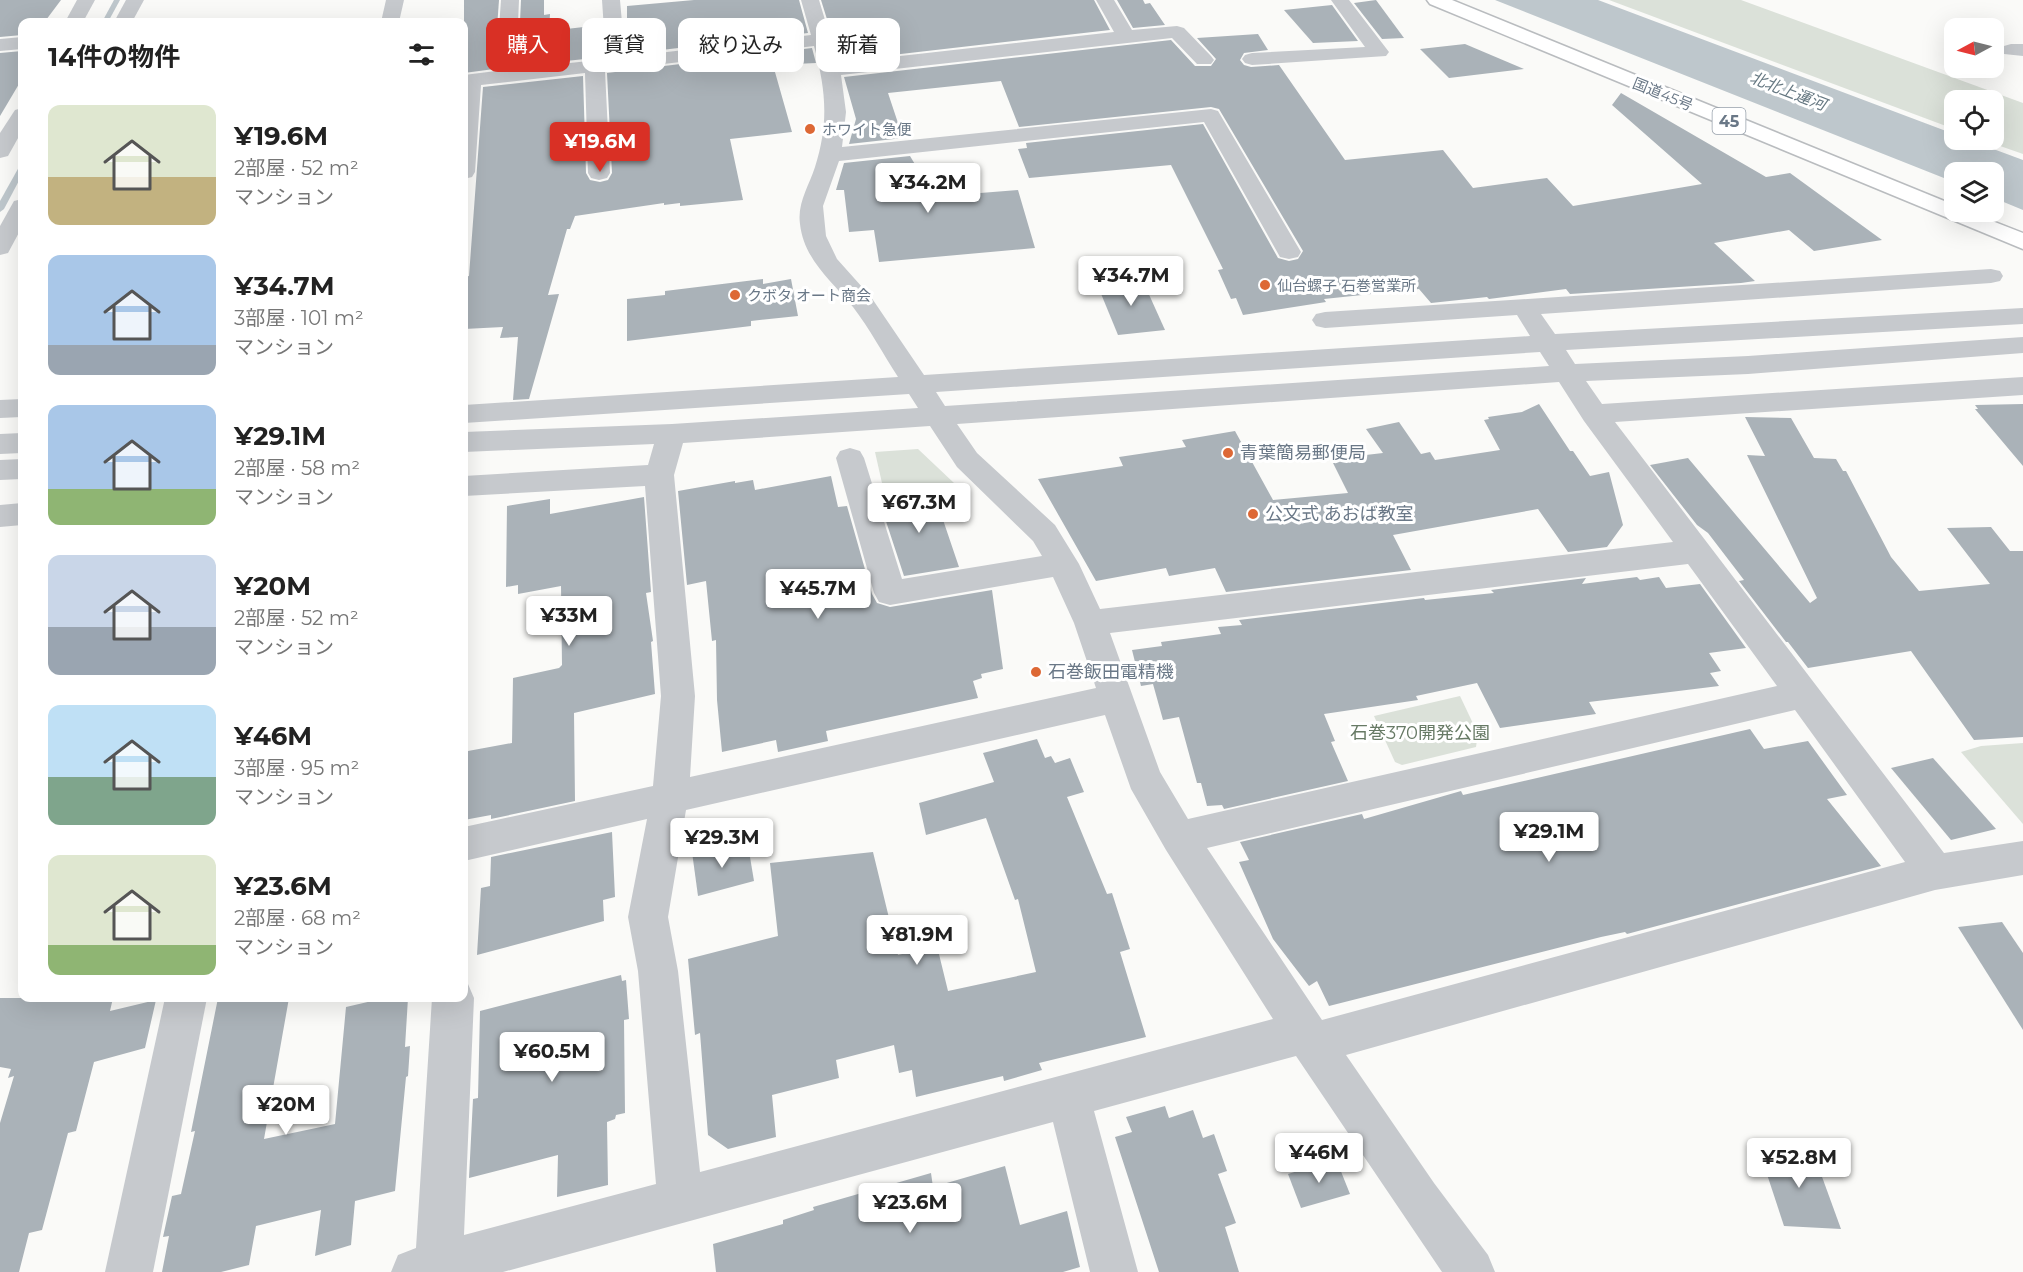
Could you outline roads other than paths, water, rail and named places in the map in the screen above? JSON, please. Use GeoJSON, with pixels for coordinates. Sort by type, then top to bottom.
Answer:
{"type":"FeatureCollection","features":[{"type":"Feature","properties":{"kind":"highway","name":"国道45号"},"geometry":{"type":"LineString","coordinates":[[1436,0],[2023,242]]}},
{"type":"Feature","properties":{"kind":"street"},"geometry":{"type":"LineString","coordinates":[[76,18],[86,0]]}},
{"type":"Feature","properties":{"kind":"street"},"geometry":{"type":"LineString","coordinates":[[125,18],[135,0]]}},
{"type":"Feature","properties":{"kind":"street"},"geometry":{"type":"LineString","coordinates":[[391,18],[395,0]]}},
{"type":"Feature","properties":{"kind":"street"},"geometry":{"type":"LineString","coordinates":[[506,76],[510,0]]}},
{"type":"Feature","properties":{"kind":"street"},"geometry":{"type":"LineString","coordinates":[[611,0],[612,18]]}},
{"type":"Feature","properties":{"kind":"street"},"geometry":{"type":"LineString","coordinates":[[810,0],[816,22]]}},
{"type":"Feature","properties":{"kind":"street"},"geometry":{"type":"LineString","coordinates":[[1106,0],[1126,36]]}},
{"type":"Feature","properties":{"kind":"street"},"geometry":{"type":"LineString","coordinates":[[1252,59],[1379,52],[1340,0]]}},
{"type":"Feature","properties":{"kind":"street"},"geometry":{"type":"LineString","coordinates":[[900,50],[1176,33],[1204,60]]}},
{"type":"Feature","properties":{"kind":"street"},"geometry":{"type":"LineString","coordinates":[[0,45],[18,43]]}},
{"type":"Feature","properties":{"kind":"street"},"geometry":{"type":"LineString","coordinates":[[666,62],[816,55]]}},
{"type":"Feature","properties":{"kind":"street"},"geometry":{"type":"LineString","coordinates":[[468,81],[582,68]]}},
{"type":"Feature","properties":{"kind":"street"},"geometry":{"type":"LineString","coordinates":[[595,72],[598,173]]}},
{"type":"Feature","properties":{"kind":"street"},"geometry":{"type":"LineString","coordinates":[[828,72],[836,111],[829,154],[811,207],[812,230],[818,252],[842,283],[861,302],[967,460],[1044,533],[1063,564],[1090,622],[1144,777],[1179,838],[1309,1037],[1418,1199],[1471,1272]]}},
{"type":"Feature","properties":{"kind":"street"},"geometry":{"type":"LineString","coordinates":[[829,154],[1211,115],[1289,252]]}},
{"type":"Feature","properties":{"kind":"street"},"geometry":{"type":"LineString","coordinates":[[0,248],[18,214]]}},
{"type":"Feature","properties":{"kind":"street"},"geometry":{"type":"LineString","coordinates":[[1325,320],[1991,276]]}},
{"type":"Feature","properties":{"kind":"street"},"geometry":{"type":"LineString","coordinates":[[1524,308],[1594,414],[1935,872]]}},
{"type":"Feature","properties":{"kind":"street"},"geometry":{"type":"LineString","coordinates":[[468,414],[1547,343],[2023,316]]}},
{"type":"Feature","properties":{"kind":"street"},"geometry":{"type":"LineString","coordinates":[[468,442],[672,434],[1566,374],[1748,365],[2023,345]]}},
{"type":"Feature","properties":{"kind":"street"},"geometry":{"type":"LineString","coordinates":[[1594,414],[2023,386]]}},
{"type":"Feature","properties":{"kind":"street"},"geometry":{"type":"LineString","coordinates":[[0,409],[18,408]]}},
{"type":"Feature","properties":{"kind":"street"},"geometry":{"type":"LineString","coordinates":[[672,434],[659,475],[678,696],[670,796],[648,917],[658,971],[680,1201]]}},
{"type":"Feature","properties":{"kind":"street"},"geometry":{"type":"LineString","coordinates":[[0,444],[18,443]]}},
{"type":"Feature","properties":{"kind":"street"},"geometry":{"type":"LineString","coordinates":[[850,458],[890,593],[1063,564]]}},
{"type":"Feature","properties":{"kind":"street"},"geometry":{"type":"LineString","coordinates":[[0,470],[18,469]]}},
{"type":"Feature","properties":{"kind":"street"},"geometry":{"type":"LineString","coordinates":[[468,486],[659,475]]}},
{"type":"Feature","properties":{"kind":"street"},"geometry":{"type":"LineString","coordinates":[[0,516],[18,514]]}},
{"type":"Feature","properties":{"kind":"street"},"geometry":{"type":"LineString","coordinates":[[1090,622],[1697,551]]}},
{"type":"Feature","properties":{"kind":"street"},"geometry":{"type":"LineString","coordinates":[[1179,838],[1804,694]]}},
{"type":"Feature","properties":{"kind":"street"},"geometry":{"type":"LineString","coordinates":[[468,843],[670,796],[1116,698]]}},
{"type":"Feature","properties":{"kind":"street"},"geometry":{"type":"LineString","coordinates":[[453,1002],[427,1269],[1069,1097],[1309,1037],[1935,872],[2023,858]]}},
{"type":"Feature","properties":{"kind":"street"},"geometry":{"type":"LineString","coordinates":[[129,1272],[185,1002]]}},
{"type":"Feature","properties":{"kind":"street"},"geometry":{"type":"LineString","coordinates":[[1069,1097],[1114,1272]]}},
{"type":"Feature","properties":{"kind":"water","name":"北北上運河"},"geometry":{"type":"Polygon","coordinates":[[[1495,0],[1598,0],[1944,130],[1944,150],[1996,150],[2023,160],[2023,210],[2004,202],[2004,162],[1944,162],[1944,178],[1495,0]]]}},
{"type":"Feature","properties":{"kind":"waterway"},"geometry":{"type":"LineString","coordinates":[[107,18],[117,0]]}},
{"type":"Feature","properties":{"kind":"waterway"},"geometry":{"type":"LineString","coordinates":[[0,209],[18,176]]}},
{"type":"Feature","properties":{"kind":"place","name":"ホワイト急便"},"geometry":{"type":"Point","coordinates":[810,129]}},
{"type":"Feature","properties":{"kind":"place","name":"仙台螺子 石巻営業所"},"geometry":{"type":"Point","coordinates":[1265,285]}},
{"type":"Feature","properties":{"kind":"place","name":"クボタ オート商会"},"geometry":{"type":"Point","coordinates":[735,295]}},
{"type":"Feature","properties":{"kind":"place","name":"青葉簡易郵便局"},"geometry":{"type":"Point","coordinates":[1228,453]}},
{"type":"Feature","properties":{"kind":"place","name":"公文式 あおば教室"},"geometry":{"type":"Point","coordinates":[1253,514]}},
{"type":"Feature","properties":{"kind":"place","name":"石巻飯田電精機"},"geometry":{"type":"Point","coordinates":[1036,672]}},
{"type":"Feature","properties":{"kind":"park label","name":"石巻370開発公園"},"geometry":{"type":"Point","coordinates":[1420,733]}}]}
